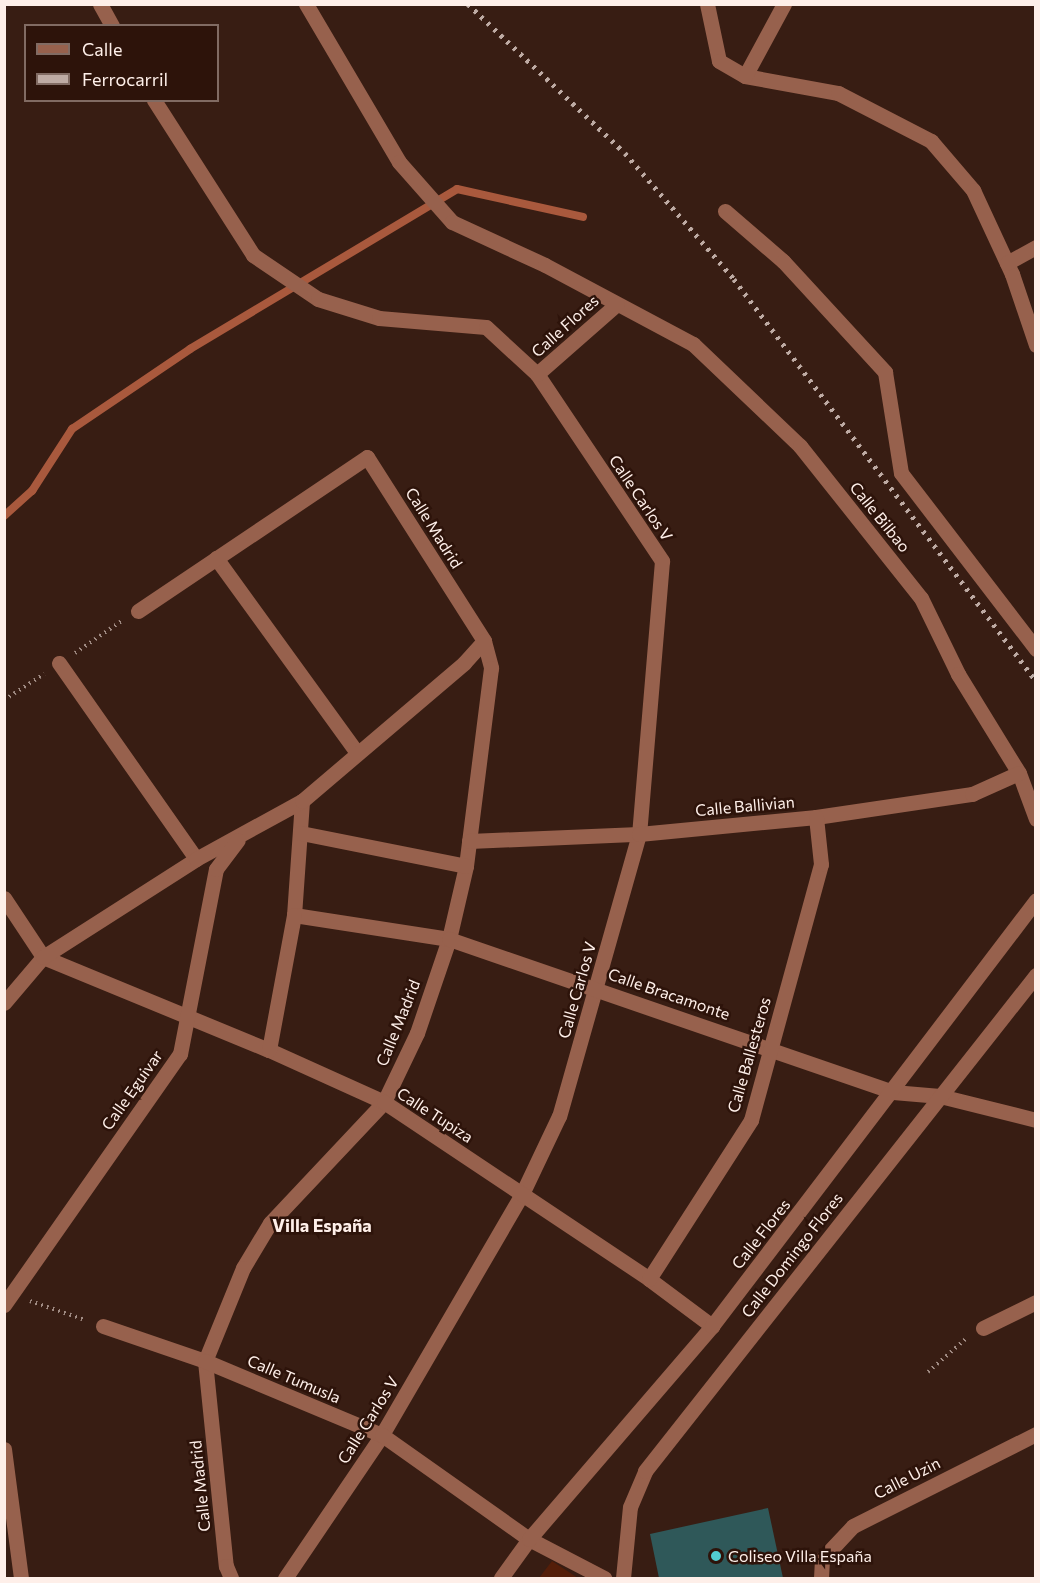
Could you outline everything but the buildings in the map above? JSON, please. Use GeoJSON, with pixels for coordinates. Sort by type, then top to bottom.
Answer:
{"type":"FeatureCollection","features":[{"type":"Feature","properties":{"kind":"street"},"geometry":{"type":"LineString","coordinates":[[100,4],[111,24]]}},
{"type":"Feature","properties":{"kind":"street","name":"Calle Bilbao"},"geometry":{"type":"LineString","coordinates":[[306,4],[399,162],[452,222],[693,344],[800,446],[921,598],[958,674],[1019,773],[1035,819]]}},
{"type":"Feature","properties":{"kind":"street"},"geometry":{"type":"LineString","coordinates":[[707,4],[719,61],[745,76],[838,93],[931,141],[973,190],[1007,263],[1035,345]]}},
{"type":"Feature","properties":{"kind":"street"},"geometry":{"type":"LineString","coordinates":[[745,76],[784,4]]}},
{"type":"Feature","properties":{"kind":"street","name":"Calle Carlos V"},"geometry":{"type":"LineString","coordinates":[[155,102],[253,255],[318,299],[379,318],[486,327],[537,374],[662,561],[639,834],[559,1116],[522,1194],[382,1435],[285,1578]]}},
{"type":"Feature","properties":{"kind":"street"},"geometry":{"type":"LineString","coordinates":[[725,211],[783,261],[885,372],[901,473],[1035,649]]}},
{"type":"Feature","properties":{"kind":"street"},"geometry":{"type":"LineString","coordinates":[[1007,263],[1035,247]]}},
{"type":"Feature","properties":{"kind":"street","name":"Calle Flores"},"geometry":{"type":"LineString","coordinates":[[537,374],[617,304]]}},
{"type":"Feature","properties":{"kind":"street","name":"Calle Madrid"},"geometry":{"type":"LineString","coordinates":[[216,558],[367,457],[484,641],[491,668],[466,866],[449,939],[417,1033],[384,1102],[270,1223],[243,1268],[205,1361],[226,1566],[231,1578]]}},
{"type":"Feature","properties":{"kind":"street"},"geometry":{"type":"LineString","coordinates":[[138,611],[216,558],[357,753]]}},
{"type":"Feature","properties":{"kind":"street"},"geometry":{"type":"LineString","coordinates":[[4,1003],[44,957],[196,859],[239,838],[302,801],[464,663],[484,641]]}},
{"type":"Feature","properties":{"kind":"street"},"geometry":{"type":"LineString","coordinates":[[59,663],[196,859]]}},
{"type":"Feature","properties":{"kind":"street","name":"Calle Ballivian"},"geometry":{"type":"LineString","coordinates":[[469,841],[639,834],[816,817],[972,794],[1019,773]]}},
{"type":"Feature","properties":{"kind":"street"},"geometry":{"type":"LineString","coordinates":[[269,1050],[294,915],[302,801]]}},
{"type":"Feature","properties":{"kind":"street","name":"Calle Ballesteros"},"geometry":{"type":"LineString","coordinates":[[649,1279],[751,1120],[821,864],[816,817]]}},
{"type":"Feature","properties":{"kind":"street"},"geometry":{"type":"LineString","coordinates":[[301,834],[466,866]]}},
{"type":"Feature","properties":{"kind":"street","name":"Calle Eguivar"},"geometry":{"type":"LineString","coordinates":[[7,1299],[180,1054],[189,1020],[216,869],[239,838]]}},
{"type":"Feature","properties":{"kind":"street"},"geometry":{"type":"LineString","coordinates":[[4,898],[44,957]]}},
{"type":"Feature","properties":{"kind":"street","name":"Calle Flores"},"geometry":{"type":"LineString","coordinates":[[501,1578],[529,1539],[711,1326],[893,1092],[1035,900]]}},
{"type":"Feature","properties":{"kind":"street","name":"Calle Bracamonte"},"geometry":{"type":"LineString","coordinates":[[294,915],[449,939],[597,988],[893,1092],[940,1096],[1035,1120]]}},
{"type":"Feature","properties":{"kind":"street","name":"Calle Tupiza"},"geometry":{"type":"LineString","coordinates":[[44,957],[189,1020],[269,1050],[384,1102],[649,1279],[711,1326]]}},
{"type":"Feature","properties":{"kind":"street","name":"Calle Domingo Flores"},"geometry":{"type":"LineString","coordinates":[[622,1578],[630,1507],[645,1471],[1035,975]]}},
{"type":"Feature","properties":{"kind":"street"},"geometry":{"type":"LineString","coordinates":[[983,1328],[1035,1302]]}},
{"type":"Feature","properties":{"kind":"street","name":"Calle Tumusla"},"geometry":{"type":"LineString","coordinates":[[103,1326],[205,1361],[382,1435],[529,1539],[604,1578]]}},
{"type":"Feature","properties":{"kind":"street","name":"Calle Uzin"},"geometry":{"type":"LineString","coordinates":[[821,1578],[822,1559],[853,1526],[1035,1434]]}},
{"type":"Feature","properties":{"kind":"street"},"geometry":{"type":"LineString","coordinates":[[4,1449],[21,1578]]}},
{"type":"Feature","properties":{"kind":"path"},"geometry":{"type":"LineString","coordinates":[[7,1299],[103,1326]]}},
{"type":"Feature","properties":{"kind":"path"},"geometry":{"type":"LineString","coordinates":[[928,1372],[954,1346],[983,1328]]}},
{"type":"Feature","properties":{"kind":"shaded area"},"geometry":{"type":"Polygon","coordinates":[[[552,1561],[578,1578],[539,1578],[552,1561]]]}},
{"type":"Feature","properties":{"kind":"waterway"},"geometry":{"type":"LineString","coordinates":[[4,516],[32,491],[72,429],[190,349],[457,189],[583,217]]}},
{"type":"Feature","properties":{"kind":"railway"},"geometry":{"type":"LineString","coordinates":[[468,4],[625,153],[734,279],[1036,681]]}},
{"type":"Feature","properties":{"kind":"place","name":"Coliseo Villa España"},"geometry":{"type":"Point","coordinates":[716,1556]}},
{"type":"Feature","properties":{"kind":"district","name":"Villa España"},"geometry":{"type":"Point","coordinates":[322,1225]}}]}
